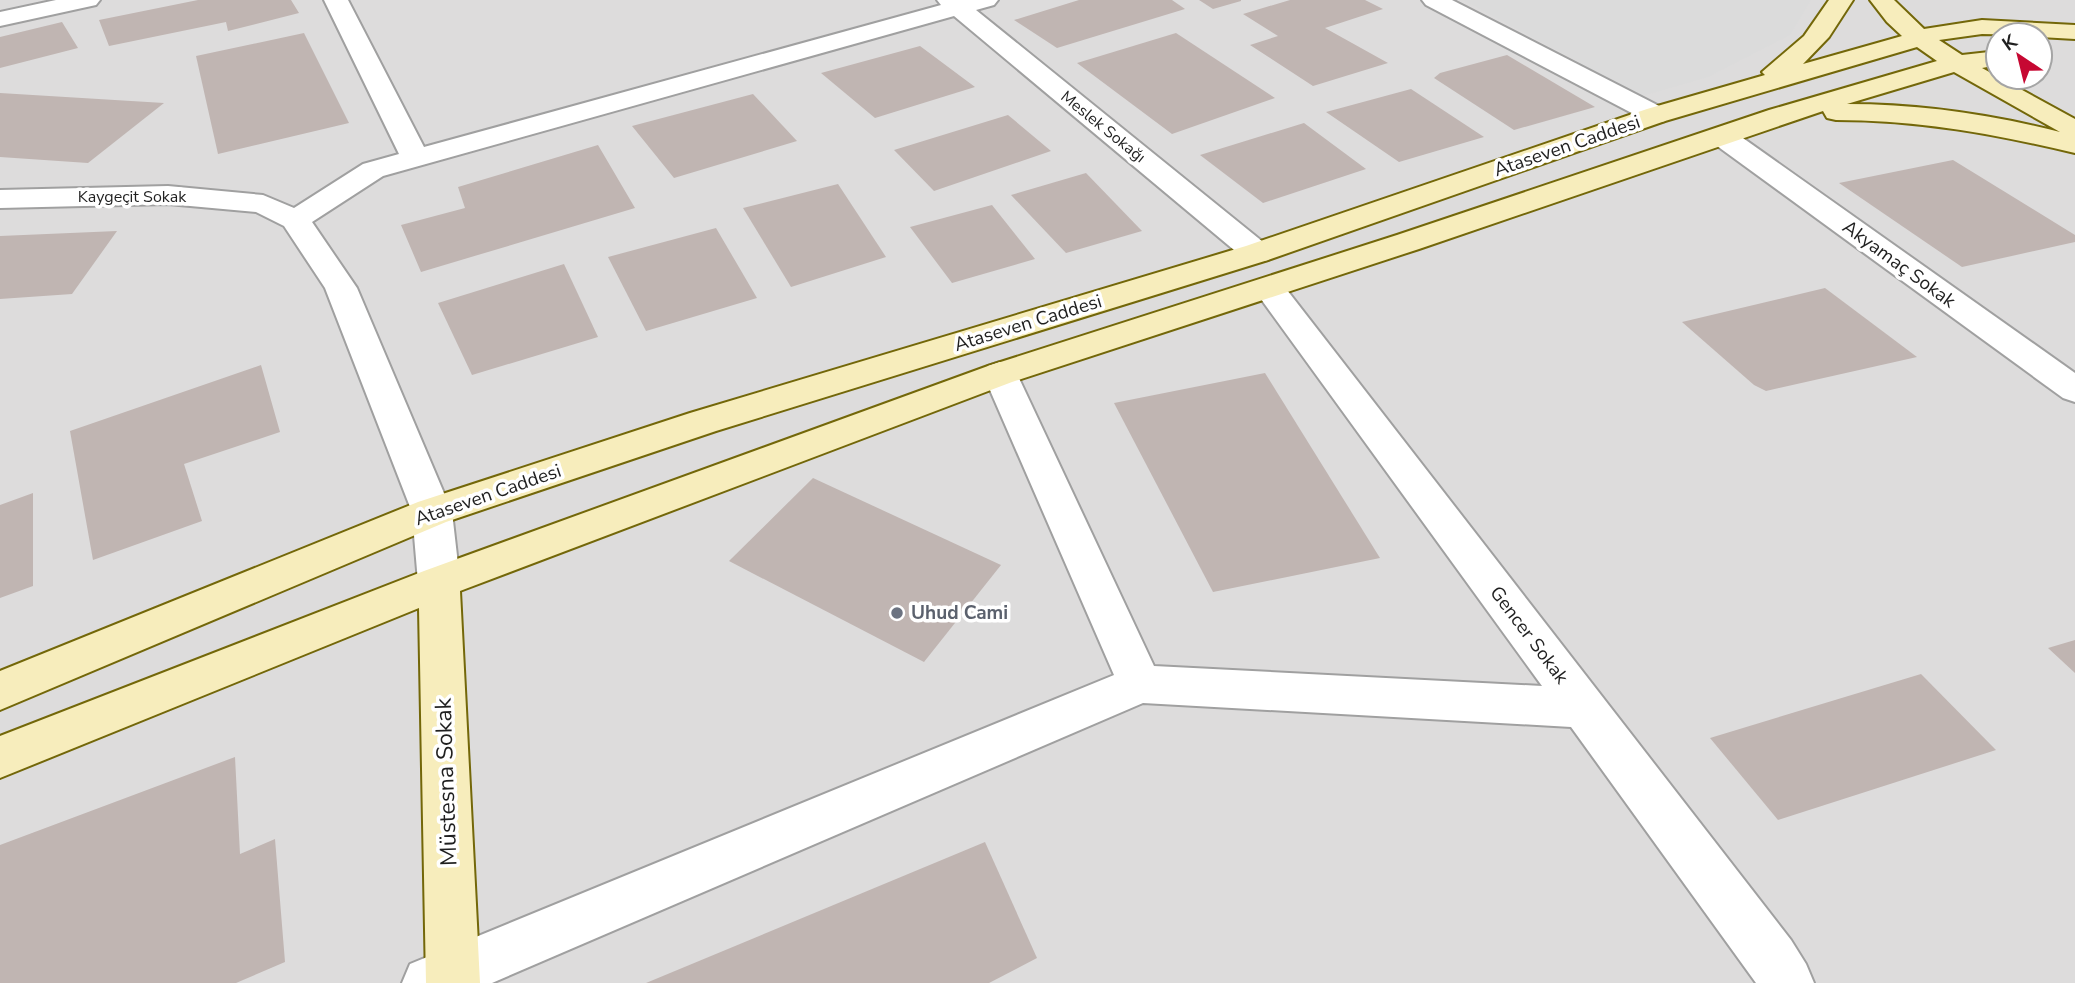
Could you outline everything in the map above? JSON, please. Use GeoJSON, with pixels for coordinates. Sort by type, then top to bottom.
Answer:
{"type":"FeatureCollection","features":[{"type":"Feature","properties":{"kind":"main road"},"geometry":{"type":"LineString","coordinates":[[1749,86],[1783,68],[1807,49],[1821,33],[1841,0]]}},
{"type":"Feature","properties":{"kind":"main road"},"geometry":{"type":"LineString","coordinates":[[1882,0],[1893,16],[1919,38],[2075,130]]}},
{"type":"Feature","properties":{"kind":"main road"},"geometry":{"type":"LineString","coordinates":[[2030,7],[2075,19]]}},
{"type":"Feature","properties":{"kind":"main road","name":"Ataseven Caddesi"},"geometry":{"type":"LineString","coordinates":[[0,757],[439,582],[1000,374],[1656,115],[1919,38],[1975,18],[2075,32]]}},
{"type":"Feature","properties":{"kind":"main road"},"geometry":{"type":"LineString","coordinates":[[1975,18],[1984,31]]}},
{"type":"Feature","properties":{"kind":"main road"},"geometry":{"type":"LineString","coordinates":[[2054,54],[2075,54]]}},
{"type":"Feature","properties":{"kind":"main road","name":"Ataseven Caddesi"},"geometry":{"type":"LineString","coordinates":[[0,691],[432,512],[703,422],[1263,271],[1723,137],[1778,116],[1959,63],[1984,60]]}},
{"type":"Feature","properties":{"kind":"main road"},"geometry":{"type":"LineString","coordinates":[[1778,116],[1861,111],[1933,116],[1985,123],[2075,145]]}},
{"type":"Feature","properties":{"kind":"main road","name":"Müstesna Sokak"},"geometry":{"type":"LineString","coordinates":[[439,582],[445,980]]}},
{"type":"Feature","properties":{"kind":"street"},"geometry":{"type":"LineString","coordinates":[[0,19],[88,0]]}},
{"type":"Feature","properties":{"kind":"street"},"geometry":{"type":"LineString","coordinates":[[336,0],[416,159]]}},
{"type":"Feature","properties":{"kind":"street"},"geometry":{"type":"LineString","coordinates":[[439,582],[432,512],[341,288],[295,220],[373,170],[954,4],[986,0]]}},
{"type":"Feature","properties":{"kind":"street"},"geometry":{"type":"LineString","coordinates":[[1434,0],[1656,115]]}},
{"type":"Feature","properties":{"kind":"street","name":"Meslek Sokağı"},"geometry":{"type":"LineString","coordinates":[[954,4],[1263,271]]}},
{"type":"Feature","properties":{"kind":"street","name":"Akyamaç Sokak"},"geometry":{"type":"LineString","coordinates":[[1723,137],[2075,390]]}},
{"type":"Feature","properties":{"kind":"street","name":"Kaygeçit Sokak"},"geometry":{"type":"LineString","coordinates":[[0,199],[169,195],[263,204],[295,220]]}},
{"type":"Feature","properties":{"kind":"street","name":"Gencer Sokak"},"geometry":{"type":"LineString","coordinates":[[1263,271],[1772,959],[1787,983]]}},
{"type":"Feature","properties":{"kind":"street"},"geometry":{"type":"LineString","coordinates":[[1000,374],[1140,684]]}},
{"type":"Feature","properties":{"kind":"street"},"geometry":{"type":"LineString","coordinates":[[445,980],[1140,684],[1584,708]]}},
{"type":"Feature","properties":{"kind":"shaded area"},"geometry":{"type":"Polygon","coordinates":[[[0,0],[2075,0],[2075,983],[0,983],[0,0]]]}},
{"type":"Feature","properties":{"kind":"shaded area"},"geometry":{"type":"Polygon","coordinates":[[[1463,0],[1811,0],[1790,35],[1708,77],[1642,96],[1463,0]]]}},
{"type":"Feature","properties":{"kind":"building"},"geometry":{"type":"Polygon","coordinates":[[[198,0],[291,0],[299,13],[228,31],[226,22],[109,46],[99,20],[198,0]]]}},
{"type":"Feature","properties":{"kind":"building"},"geometry":{"type":"Polygon","coordinates":[[[1079,0],[1172,0],[1185,9],[1057,48],[1014,20],[1079,0]]]}},
{"type":"Feature","properties":{"kind":"building"},"geometry":{"type":"Polygon","coordinates":[[[1199,0],[1241,0],[1241,1],[1213,9],[1199,0]]]}},
{"type":"Feature","properties":{"kind":"building"},"geometry":{"type":"Polygon","coordinates":[[[1290,0],[1365,0],[1383,9],[1325,28],[1388,63],[1313,86],[1250,45],[1278,36],[1243,14],[1290,0]]]}},
{"type":"Feature","properties":{"kind":"building"},"geometry":{"type":"Polygon","coordinates":[[[62,22],[78,48],[0,68],[0,37],[62,22]]]}},
{"type":"Feature","properties":{"kind":"building"},"geometry":{"type":"Polygon","coordinates":[[[304,33],[349,123],[218,154],[196,56],[304,33]]]}},
{"type":"Feature","properties":{"kind":"building"},"geometry":{"type":"Polygon","coordinates":[[[1176,33],[1275,98],[1172,134],[1077,63],[1176,33]]]}},
{"type":"Feature","properties":{"kind":"building"},"geometry":{"type":"Polygon","coordinates":[[[920,46],[975,87],[875,118],[821,73],[920,46]]]}},
{"type":"Feature","properties":{"kind":"building"},"geometry":{"type":"Polygon","coordinates":[[[1507,55],[1595,107],[1514,130],[1434,78],[1440,73],[1507,55]]]}},
{"type":"Feature","properties":{"kind":"building"},"geometry":{"type":"Polygon","coordinates":[[[1411,89],[1484,137],[1399,162],[1326,112],[1411,89]]]}},
{"type":"Feature","properties":{"kind":"building"},"geometry":{"type":"Polygon","coordinates":[[[0,93],[164,103],[88,163],[0,157],[0,93]]]}},
{"type":"Feature","properties":{"kind":"building"},"geometry":{"type":"Polygon","coordinates":[[[753,94],[797,141],[674,178],[632,126],[753,94]]]}},
{"type":"Feature","properties":{"kind":"building"},"geometry":{"type":"Polygon","coordinates":[[[1008,115],[1051,151],[934,191],[894,150],[1008,115]]]}},
{"type":"Feature","properties":{"kind":"building"},"geometry":{"type":"Polygon","coordinates":[[[1304,123],[1366,169],[1263,203],[1200,155],[1304,123]]]}},
{"type":"Feature","properties":{"kind":"building"},"geometry":{"type":"Polygon","coordinates":[[[598,145],[635,208],[421,272],[401,225],[465,208],[458,187],[598,145]]]}},
{"type":"Feature","properties":{"kind":"building"},"geometry":{"type":"Polygon","coordinates":[[[1953,160],[2075,235],[2075,242],[1962,267],[1839,183],[1953,160]]]}},
{"type":"Feature","properties":{"kind":"building"},"geometry":{"type":"Polygon","coordinates":[[[1086,173],[1142,231],[1066,253],[1011,195],[1086,173]]]}},
{"type":"Feature","properties":{"kind":"building"},"geometry":{"type":"Polygon","coordinates":[[[838,184],[886,257],[791,287],[743,208],[838,184]]]}},
{"type":"Feature","properties":{"kind":"building"},"geometry":{"type":"Polygon","coordinates":[[[992,205],[1035,259],[952,283],[910,227],[992,205]]]}},
{"type":"Feature","properties":{"kind":"building"},"geometry":{"type":"Polygon","coordinates":[[[716,228],[757,298],[646,331],[608,257],[716,228]]]}},
{"type":"Feature","properties":{"kind":"building"},"geometry":{"type":"Polygon","coordinates":[[[117,231],[72,294],[0,299],[0,236],[117,231]]]}},
{"type":"Feature","properties":{"kind":"building"},"geometry":{"type":"Polygon","coordinates":[[[564,264],[598,337],[472,375],[438,303],[564,264]]]}},
{"type":"Feature","properties":{"kind":"building"},"geometry":{"type":"Polygon","coordinates":[[[1825,288],[1917,357],[1766,391],[1754,385],[1682,322],[1825,288]]]}},
{"type":"Feature","properties":{"kind":"building"},"geometry":{"type":"Polygon","coordinates":[[[261,365],[280,432],[184,464],[202,521],[93,560],[70,431],[261,365]]]}},
{"type":"Feature","properties":{"kind":"building"},"geometry":{"type":"Polygon","coordinates":[[[1265,373],[1380,558],[1213,592],[1114,403],[1265,373]]]}},
{"type":"Feature","properties":{"kind":"building","name":"Uhud Cami"},"geometry":{"type":"Polygon","coordinates":[[[813,478],[1001,565],[924,662],[729,561],[813,478]]]}},
{"type":"Feature","properties":{"kind":"building"},"geometry":{"type":"Polygon","coordinates":[[[33,493],[33,586],[0,598],[0,505],[33,493]]]}},
{"type":"Feature","properties":{"kind":"building"},"geometry":{"type":"Polygon","coordinates":[[[2075,640],[2075,673],[2048,648],[2075,640]]]}},
{"type":"Feature","properties":{"kind":"building"},"geometry":{"type":"Polygon","coordinates":[[[1921,674],[1996,750],[1778,820],[1710,738],[1921,674]]]}},
{"type":"Feature","properties":{"kind":"building"},"geometry":{"type":"Polygon","coordinates":[[[235,757],[240,854],[275,839],[285,962],[236,983],[0,983],[0,845],[235,757]]]}},
{"type":"Feature","properties":{"kind":"building"},"geometry":{"type":"Polygon","coordinates":[[[985,842],[1037,958],[989,983],[646,983],[985,842]]]}},
{"type":"Feature","properties":{"kind":"place","name":"Uhud Cami"},"geometry":{"type":"Point","coordinates":[897,613]}}]}
